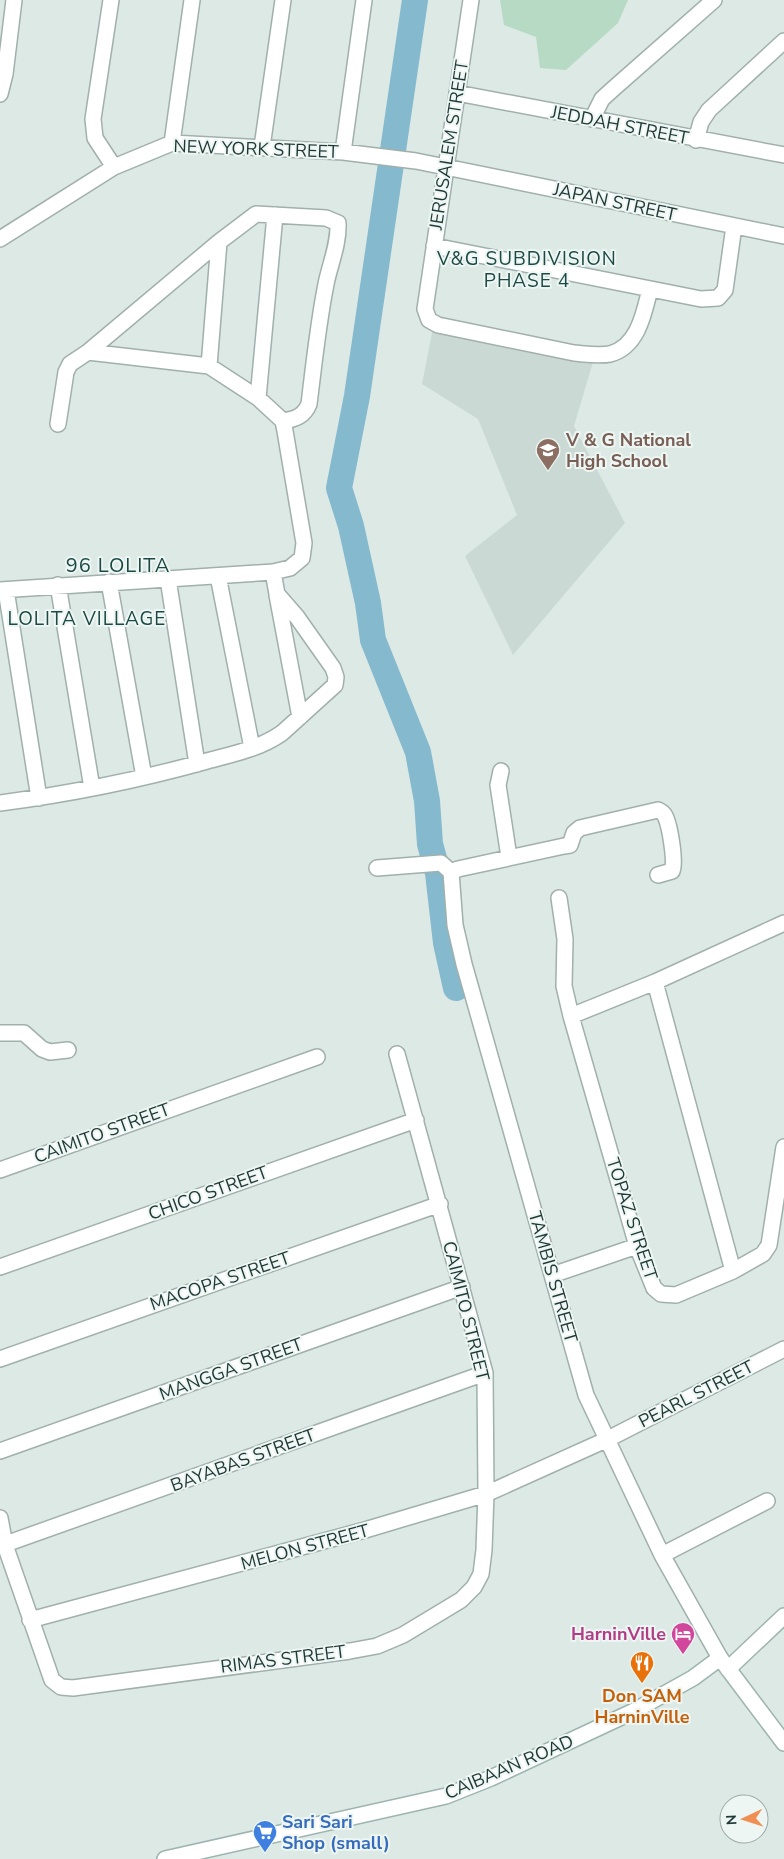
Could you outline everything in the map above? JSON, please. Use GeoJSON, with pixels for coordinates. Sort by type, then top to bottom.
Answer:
{"type":"FeatureCollection","features":[{"type":"Feature","properties":{"kind":"street"},"geometry":{"type":"LineString","coordinates":[[0,94],[6,74],[14,0]]}},
{"type":"Feature","properties":{"kind":"street"},"geometry":{"type":"LineString","coordinates":[[112,0],[93,119],[95,138],[114,167]]}},
{"type":"Feature","properties":{"kind":"street"},"geometry":{"type":"LineString","coordinates":[[172,143],[192,0]]}},
{"type":"Feature","properties":{"kind":"street"},"geometry":{"type":"LineString","coordinates":[[262,147],[283,0]]}},
{"type":"Feature","properties":{"kind":"street"},"geometry":{"type":"LineString","coordinates":[[343,152],[364,0]]}},
{"type":"Feature","properties":{"kind":"street","name":"JERUSALEM STREET"},"geometry":{"type":"LineString","coordinates":[[471,0],[425,309],[429,320],[438,325],[574,353],[597,355],[612,353],[631,341],[642,320],[650,289]]}},
{"type":"Feature","properties":{"kind":"street"},"geometry":{"type":"LineString","coordinates":[[592,119],[602,99],[714,0]]}},
{"type":"Feature","properties":{"kind":"street"},"geometry":{"type":"LineString","coordinates":[[696,140],[701,122],[709,110],[784,42]]}},
{"type":"Feature","properties":{"kind":"street","name":"JEDDAH STREET"},"geometry":{"type":"LineString","coordinates":[[457,93],[696,140],[784,155]]}},
{"type":"Feature","properties":{"kind":"street","name":"NEW YORK STREET"},"geometry":{"type":"LineString","coordinates":[[0,239],[114,167],[172,143],[343,152],[392,157],[446,167]]}},
{"type":"Feature","properties":{"kind":"street","name":"JAPAN STREET"},"geometry":{"type":"LineString","coordinates":[[446,167],[784,236]]}},
{"type":"Feature","properties":{"kind":"street"},"geometry":{"type":"LineString","coordinates":[[58,424],[66,372],[70,364],[88,352],[219,242],[256,214],[326,218],[338,223],[339,235],[326,282],[308,404],[305,413],[293,420],[283,421]]}},
{"type":"Feature","properties":{"kind":"street"},"geometry":{"type":"LineString","coordinates":[[258,398],[275,215]]}},
{"type":"Feature","properties":{"kind":"street"},"geometry":{"type":"LineString","coordinates":[[434,246],[701,300],[718,298],[725,290],[734,226]]}},
{"type":"Feature","properties":{"kind":"street"},"geometry":{"type":"LineString","coordinates":[[209,366],[219,242]]}},
{"type":"Feature","properties":{"kind":"street"},"geometry":{"type":"LineString","coordinates":[[39,798],[3,590],[273,572],[290,568],[302,558],[304,543],[283,421],[258,398],[209,366],[88,352]]}},
{"type":"Feature","properties":{"kind":"street"},"geometry":{"type":"LineString","coordinates":[[273,572],[300,716]]}},
{"type":"Feature","properties":{"kind":"street"},"geometry":{"type":"LineString","coordinates":[[218,576],[252,748]]}},
{"type":"Feature","properties":{"kind":"street"},"geometry":{"type":"LineString","coordinates":[[168,579],[197,764]]}},
{"type":"Feature","properties":{"kind":"street"},"geometry":{"type":"LineString","coordinates":[[109,582],[144,777]]}},
{"type":"Feature","properties":{"kind":"street"},"geometry":{"type":"LineString","coordinates":[[58,586],[92,788]]}},
{"type":"Feature","properties":{"kind":"street"},"geometry":{"type":"LineString","coordinates":[[0,803],[39,798],[144,777],[197,764],[252,748],[272,740],[335,685],[336,677],[333,668],[297,617],[277,594]]}},
{"type":"Feature","properties":{"kind":"street"},"geometry":{"type":"LineString","coordinates":[[501,771],[498,785],[509,857]]}},
{"type":"Feature","properties":{"kind":"street"},"geometry":{"type":"LineString","coordinates":[[377,868],[441,863],[452,872],[509,857],[570,845],[574,833],[580,828],[658,810],[663,812],[666,819],[674,863],[672,871],[658,875]]}},
{"type":"Feature","properties":{"kind":"street","name":"TAMBIS STREET"},"geometry":{"type":"LineString","coordinates":[[452,872],[455,925],[464,964],[586,1395],[662,1555],[724,1664],[784,1743]]}},
{"type":"Feature","properties":{"kind":"street","name":"TOPAZ STREET"},"geometry":{"type":"LineString","coordinates":[[559,898],[564,939],[564,986],[571,1016],[637,1246],[654,1288],[662,1294],[676,1295],[733,1271],[763,1254],[769,1246],[784,1147]]}},
{"type":"Feature","properties":{"kind":"street"},"geometry":{"type":"LineString","coordinates":[[571,1016],[655,982],[784,923]]}},
{"type":"Feature","properties":{"kind":"street"},"geometry":{"type":"LineString","coordinates":[[655,982],[733,1271]]}},
{"type":"Feature","properties":{"kind":"street"},"geometry":{"type":"LineString","coordinates":[[0,1033],[24,1033],[42,1050],[50,1052],[68,1050]]}},
{"type":"Feature","properties":{"kind":"street","name":"CAIMITO STREET"},"geometry":{"type":"LineString","coordinates":[[397,1054],[440,1204],[485,1373],[486,1494],[481,1574]]}},
{"type":"Feature","properties":{"kind":"street","name":"CAIMITO STREET"},"geometry":{"type":"LineString","coordinates":[[0,1170],[317,1057]]}},
{"type":"Feature","properties":{"kind":"street","name":"CHICO STREET"},"geometry":{"type":"LineString","coordinates":[[0,1267],[416,1120]]}},
{"type":"Feature","properties":{"kind":"street","name":"MACOPA STREET"},"geometry":{"type":"LineString","coordinates":[[0,1359],[440,1204]]}},
{"type":"Feature","properties":{"kind":"street"},"geometry":{"type":"LineString","coordinates":[[552,1275],[637,1246]]}},
{"type":"Feature","properties":{"kind":"street","name":"MANGGA STREET"},"geometry":{"type":"LineString","coordinates":[[0,1451],[462,1287]]}},
{"type":"Feature","properties":{"kind":"street","name":"PEARL STREET"},"geometry":{"type":"LineString","coordinates":[[572,1454],[608,1439],[784,1349]]}},
{"type":"Feature","properties":{"kind":"street","name":"BAYABAS STREET"},"geometry":{"type":"LineString","coordinates":[[2,1546],[485,1373]]}},
{"type":"Feature","properties":{"kind":"street","name":"MELON STREET"},"geometry":{"type":"LineString","coordinates":[[30,1620],[365,1530],[486,1494],[572,1454]]}},
{"type":"Feature","properties":{"kind":"street"},"geometry":{"type":"LineString","coordinates":[[662,1555],[767,1501]]}},
{"type":"Feature","properties":{"kind":"street"},"geometry":{"type":"LineString","coordinates":[[0,1518],[2,1546],[30,1620]]}},
{"type":"Feature","properties":{"kind":"street","name":"RIMAS STREET"},"geometry":{"type":"LineString","coordinates":[[30,1620],[52,1680],[61,1687],[73,1688],[377,1646],[403,1635],[461,1600],[474,1588],[481,1574]]}},
{"type":"Feature","properties":{"kind":"street","name":"CAIBAAN ROAD"},"geometry":{"type":"LineString","coordinates":[[165,1859],[446,1796],[491,1778],[632,1712],[693,1678],[724,1664],[784,1616]]}},
{"type":"Feature","properties":{"kind":"shaded area","name":"V & G National High School"},"geometry":{"type":"Polygon","coordinates":[[[433,328],[593,362],[574,426],[625,523],[513,655],[465,556],[517,515],[478,419],[422,384],[433,328]]]}},
{"type":"Feature","properties":{"kind":"green space"},"geometry":{"type":"Polygon","coordinates":[[[500,0],[628,0],[618,23],[566,70],[540,68],[536,37],[504,25],[500,0]]]}},
{"type":"Feature","properties":{"kind":"waterway"},"geometry":{"type":"LineString","coordinates":[[415,0],[357,396],[339,488],[351,526],[368,603],[373,640],[418,752],[427,801],[430,844],[438,873],[446,943],[456,988]]}},
{"type":"Feature","properties":{"kind":"place","name":"V & G National High School"},"geometry":{"type":"Point","coordinates":[548,471]}},
{"type":"Feature","properties":{"kind":"place","name":"HarninVille"},"geometry":{"type":"Point","coordinates":[683,1655]}},
{"type":"Feature","properties":{"kind":"place","name":"Don SAM HarninVille"},"geometry":{"type":"Point","coordinates":[642,1684]}},
{"type":"Feature","properties":{"kind":"place","name":"Sari Sari Shop (small)"},"geometry":{"type":"Point","coordinates":[265,1853]}},
{"type":"Feature","properties":{"kind":"district","name":"V&G SUBDIVISION PHASE 4"},"geometry":{"type":"Point","coordinates":[527,270]}},
{"type":"Feature","properties":{"kind":"district","name":"96 LOLITA"},"geometry":{"type":"Point","coordinates":[118,565]}},
{"type":"Feature","properties":{"kind":"district","name":"LOLITA VILLAGE"},"geometry":{"type":"Point","coordinates":[87,619]}}]}
